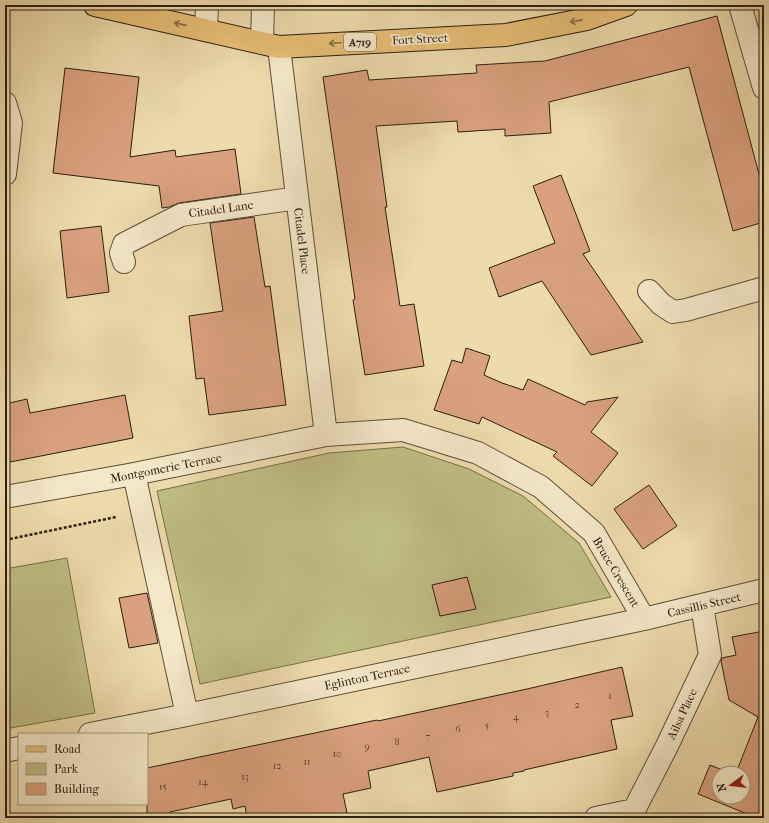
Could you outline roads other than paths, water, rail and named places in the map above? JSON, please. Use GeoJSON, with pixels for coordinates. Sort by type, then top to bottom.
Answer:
{"type":"FeatureCollection","features":[{"type":"Feature","properties":{"kind":"main road","name":"Fort Street"},"geometry":{"type":"LineString","coordinates":[[95,5],[270,45],[506,34],[587,19],[626,5]]}},
{"type":"Feature","properties":{"kind":"street"},"geometry":{"type":"LineString","coordinates":[[206,30],[207,5]]}},
{"type":"Feature","properties":{"kind":"street","name":"Citadel Place"},"geometry":{"type":"LineString","coordinates":[[263,5],[297,198],[326,435]]}},
{"type":"Feature","properties":{"kind":"street"},"geometry":{"type":"LineString","coordinates":[[740,5],[764,88]]}},
{"type":"Feature","properties":{"kind":"street"},"geometry":{"type":"LineString","coordinates":[[5,103],[11,123],[5,174]]}},
{"type":"Feature","properties":{"kind":"street","name":"Citadel Lane"},"geometry":{"type":"LineString","coordinates":[[124,262],[121,253],[124,244],[181,215],[297,198]]}},
{"type":"Feature","properties":{"kind":"street"},"geometry":{"type":"LineString","coordinates":[[650,291],[661,304],[673,312],[686,310],[764,288]]}},
{"type":"Feature","properties":{"kind":"street","name":"Bruce Crescent"},"geometry":{"type":"LineString","coordinates":[[326,435],[403,430],[478,453],[541,487],[594,533],[644,619]]}},
{"type":"Feature","properties":{"kind":"street","name":"Montgomerie Terrace"},"geometry":{"type":"LineString","coordinates":[[5,497],[134,474],[326,435]]}},
{"type":"Feature","properties":{"kind":"street"},"geometry":{"type":"LineString","coordinates":[[134,474],[186,715]]}},
{"type":"Feature","properties":{"kind":"street","name":"Cassillis Street"},"geometry":{"type":"LineString","coordinates":[[644,619],[764,590]]}},
{"type":"Feature","properties":{"kind":"street","name":"Ailsa Place"},"geometry":{"type":"LineString","coordinates":[[632,814],[667,746],[710,655],[702,605]]}},
{"type":"Feature","properties":{"kind":"street","name":"Eglinton Terrace"},"geometry":{"type":"LineString","coordinates":[[95,733],[644,619]]}},
{"type":"Feature","properties":{"kind":"street"},"geometry":{"type":"LineString","coordinates":[[5,751],[18,748]]}},
{"type":"Feature","properties":{"kind":"street"},"geometry":{"type":"LineString","coordinates":[[596,818],[632,814]]}}]}
